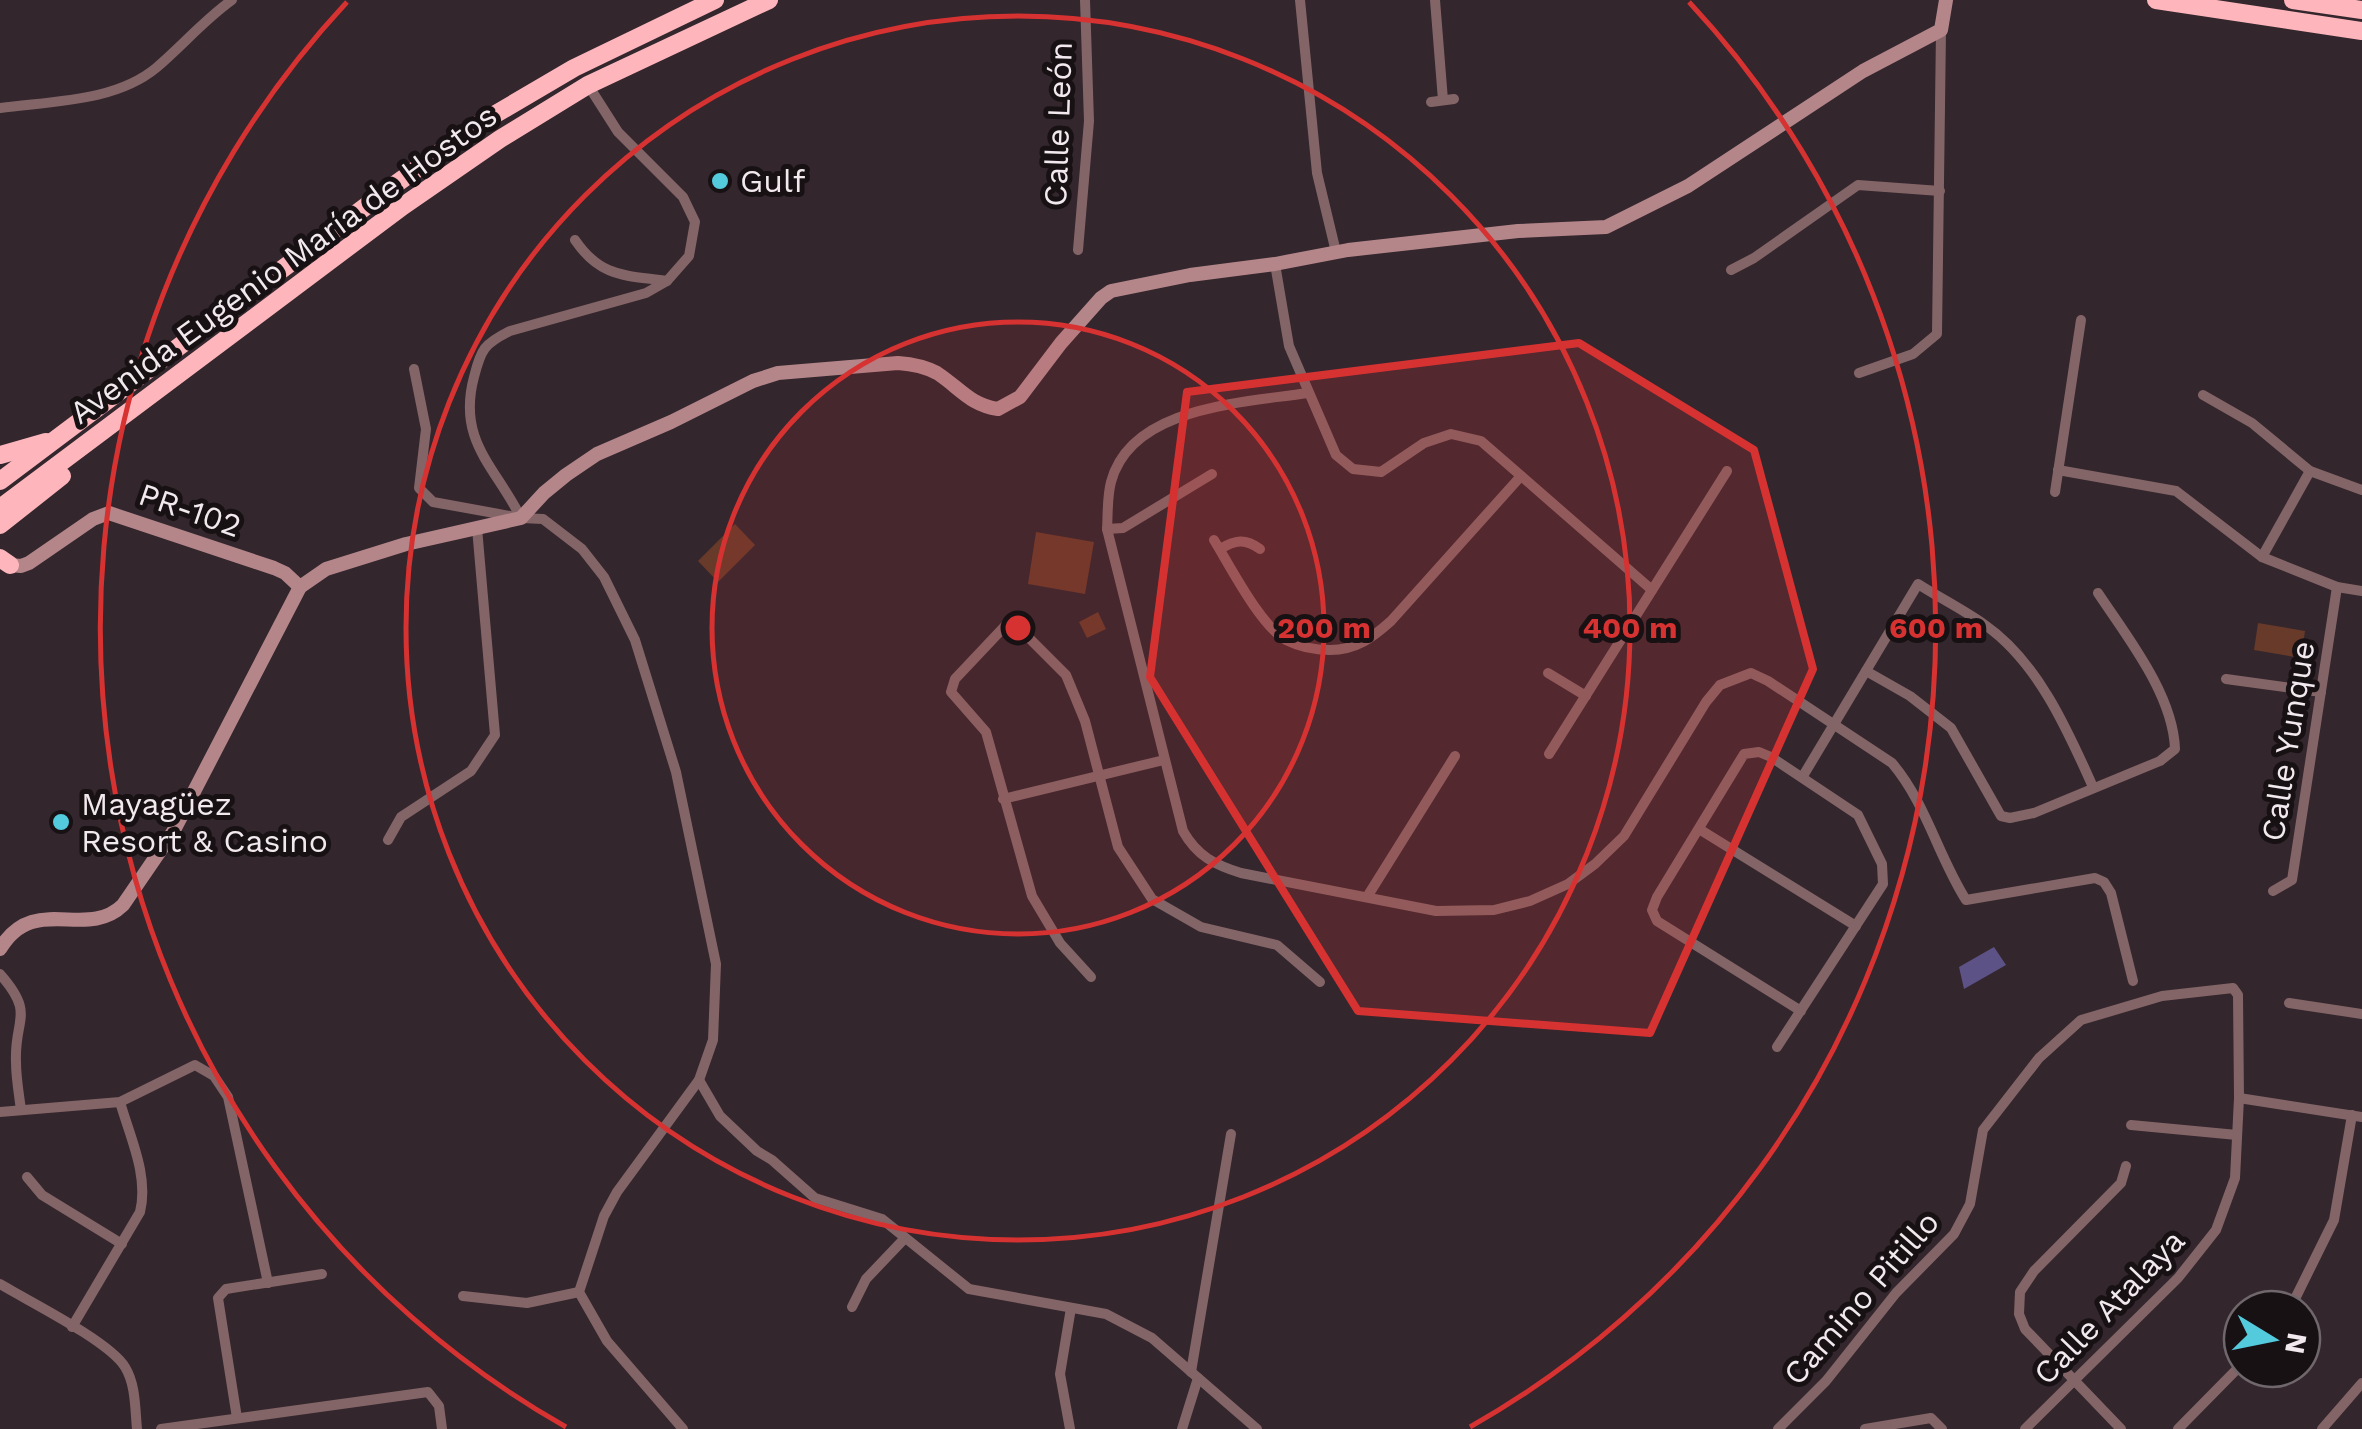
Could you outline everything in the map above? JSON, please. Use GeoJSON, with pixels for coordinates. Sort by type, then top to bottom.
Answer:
{"type":"FeatureCollection","features":[{"type":"Feature","properties":{"kind":"highway","name":"Avenida Eugenio María de Hostos"},"geometry":{"type":"LineString","coordinates":[[0,482],[482,122],[574,68],[715,0]]}},
{"type":"Feature","properties":{"kind":"highway","name":"Avenida Eugenio María de Hostos"},"geometry":{"type":"LineString","coordinates":[[0,533],[4,516],[134,419],[142,403],[403,206],[588,85],[770,0]]}},
{"type":"Feature","properties":{"kind":"highway"},"geometry":{"type":"LineString","coordinates":[[2156,0],[2362,31]]}},
{"type":"Feature","properties":{"kind":"highway"},"geometry":{"type":"LineString","coordinates":[[2292,0],[2362,10]]}},
{"type":"Feature","properties":{"kind":"highway"},"geometry":{"type":"LineString","coordinates":[[0,455],[56,439]]}},
{"type":"Feature","properties":{"kind":"street"},"geometry":{"type":"LineString","coordinates":[[0,108],[108,93],[153,70],[232,0]]}},
{"type":"Feature","properties":{"kind":"street","name":"Calle León"},"geometry":{"type":"LineString","coordinates":[[1078,250],[1090,122],[1085,0]]}},
{"type":"Feature","properties":{"kind":"street"},"geometry":{"type":"LineString","coordinates":[[1300,0],[1317,173],[1336,252]]}},
{"type":"Feature","properties":{"kind":"street"},"geometry":{"type":"LineString","coordinates":[[1435,0],[1443,100]]}},
{"type":"Feature","properties":{"kind":"street"},"geometry":{"type":"LineString","coordinates":[[1859,374],[1913,354],[1936,334],[1941,30],[1946,0]]}},
{"type":"Feature","properties":{"kind":"street"},"geometry":{"type":"LineString","coordinates":[[0,949],[8,935],[31,921],[100,919],[123,904],[173,832],[300,587],[326,569],[406,544],[521,518],[544,492],[597,454],[778,373],[916,364],[936,372],[977,404],[998,410],[1020,397],[1100,298],[1111,291],[1336,252],[1518,231],[1606,226],[1688,186],[1863,71],[1941,30]]}},
{"type":"Feature","properties":{"kind":"street"},"geometry":{"type":"LineString","coordinates":[[521,518],[482,455],[469,421],[470,390],[480,353],[510,331],[646,293],[667,281],[689,256],[695,222],[683,197],[618,132],[588,85]]}},
{"type":"Feature","properties":{"kind":"street"},"geometry":{"type":"LineString","coordinates":[[1732,270],[1858,185],[1940,191]]}},
{"type":"Feature","properties":{"kind":"street"},"geometry":{"type":"LineString","coordinates":[[574,240],[586,257],[610,272],[667,281]]}},
{"type":"Feature","properties":{"kind":"street"},"geometry":{"type":"LineString","coordinates":[[1275,264],[1288,346],[1336,455],[1353,469],[1381,472],[1424,443],[1451,434],[1481,441],[1652,590]]}},
{"type":"Feature","properties":{"kind":"street"},"geometry":{"type":"LineString","coordinates":[[2055,492],[2081,320]]}},
{"type":"Feature","properties":{"kind":"street"},"geometry":{"type":"LineString","coordinates":[[414,368],[426,429],[419,488],[433,502],[543,519],[582,549],[604,577],[636,640],[676,772],[716,964],[713,1040],[699,1080],[604,1216],[578,1292],[607,1341],[683,1429]]}},
{"type":"Feature","properties":{"kind":"street"},"geometry":{"type":"LineString","coordinates":[[1307,393],[1190,412],[1147,432],[1124,455],[1111,480],[1106,529],[1183,831],[1203,858],[1241,873],[1436,910],[1494,910],[1530,901],[1568,884],[1624,836],[1706,702],[1720,685],[1751,674],[1768,681],[1892,763],[1904,777],[1966,900],[2095,878],[2104,882],[2111,893],[2132,981]]}},
{"type":"Feature","properties":{"kind":"street"},"geometry":{"type":"LineString","coordinates":[[2203,395],[2252,423],[2310,471],[2362,490]]}},
{"type":"Feature","properties":{"kind":"street"},"geometry":{"type":"LineString","coordinates":[[2058,470],[2176,491],[2262,556],[2337,588],[2362,591]]}},
{"type":"Feature","properties":{"kind":"street"},"geometry":{"type":"LineString","coordinates":[[1548,754],[1727,471]]}},
{"type":"Feature","properties":{"kind":"street"},"geometry":{"type":"LineString","coordinates":[[2262,556],[2310,471]]}},
{"type":"Feature","properties":{"kind":"street"},"geometry":{"type":"LineString","coordinates":[[1190,472],[1200,481]]}},
{"type":"Feature","properties":{"kind":"street"},"geometry":{"type":"LineString","coordinates":[[1106,529],[1123,528],[1212,474]]}},
{"type":"Feature","properties":{"kind":"street"},"geometry":{"type":"LineString","coordinates":[[1260,549],[1240,540],[1217,545],[1259,612],[1283,639],[1314,650],[1346,650],[1370,640],[1391,622],[1521,476]]}},
{"type":"Feature","properties":{"kind":"street","name":"PR-102"},"geometry":{"type":"LineString","coordinates":[[3,562],[21,566],[30,562],[92,518],[109,514],[274,568],[300,587]]}},
{"type":"Feature","properties":{"kind":"street"},"geometry":{"type":"LineString","coordinates":[[388,840],[401,817],[471,771],[495,736],[477,528]]}},
{"type":"Feature","properties":{"kind":"street"},"geometry":{"type":"LineString","coordinates":[[1803,776],[1918,584],[1988,627],[2020,658],[2063,719],[2093,787]]}},
{"type":"Feature","properties":{"kind":"street","name":"Calle Yunque"},"geometry":{"type":"LineString","coordinates":[[2273,891],[2292,880],[2337,588]]}},
{"type":"Feature","properties":{"kind":"street"},"geometry":{"type":"LineString","coordinates":[[1866,671],[1910,696],[1952,728],[2001,816],[2034,813],[2160,761],[2176,748],[2165,706],[2150,674],[2098,593]]}},
{"type":"Feature","properties":{"kind":"street"},"geometry":{"type":"LineString","coordinates":[[1092,976],[1060,943],[1032,896],[986,732],[952,692],[955,679],[1006,625],[1019,628],[1066,676],[1086,720],[1118,847],[1152,899],[1201,928],[1278,945],[1316,979]]}},
{"type":"Feature","properties":{"kind":"street"},"geometry":{"type":"LineString","coordinates":[[1548,673],[1586,696]]}},
{"type":"Feature","properties":{"kind":"street"},"geometry":{"type":"LineString","coordinates":[[2226,679],[2321,692]]}},
{"type":"Feature","properties":{"kind":"street"},"geometry":{"type":"LineString","coordinates":[[1777,1048],[1801,1011],[1856,926],[1882,884],[1882,864],[1858,815],[1803,776],[1759,752],[1744,754],[1652,910],[1657,922],[1801,1011]]}},
{"type":"Feature","properties":{"kind":"street"},"geometry":{"type":"LineString","coordinates":[[1367,897],[1455,756]]}},
{"type":"Feature","properties":{"kind":"street"},"geometry":{"type":"LineString","coordinates":[[1003,799],[1164,760]]}},
{"type":"Feature","properties":{"kind":"street"},"geometry":{"type":"LineString","coordinates":[[1699,829],[1856,926]]}},
{"type":"Feature","properties":{"kind":"street"},"geometry":{"type":"LineString","coordinates":[[0,974],[14,991],[22,1010],[15,1059],[21,1110]]}},
{"type":"Feature","properties":{"kind":"street","name":"Camino Pitillo"},"geometry":{"type":"LineString","coordinates":[[1778,1429],[1826,1380],[1896,1293],[1954,1234],[1970,1204],[1984,1130],[2039,1058],[2081,1020],[2162,996],[2233,988],[2238,995],[2238,1098]]}},
{"type":"Feature","properties":{"kind":"street"},"geometry":{"type":"LineString","coordinates":[[2288,1003],[2362,1014]]}},
{"type":"Feature","properties":{"kind":"street"},"geometry":{"type":"LineString","coordinates":[[0,1112],[120,1102],[195,1066],[214,1076],[228,1098],[268,1282]]}},
{"type":"Feature","properties":{"kind":"street"},"geometry":{"type":"LineString","coordinates":[[699,1080],[720,1116],[815,1198],[882,1219],[969,1290],[1106,1314],[1152,1338],[1257,1429]]}},
{"type":"Feature","properties":{"kind":"street"},"geometry":{"type":"LineString","coordinates":[[2238,1098],[2357,1116],[2334,1220],[2300,1289]]}},
{"type":"Feature","properties":{"kind":"street","name":"Calle Atalaya"},"geometry":{"type":"LineString","coordinates":[[2026,1429],[2178,1278],[2216,1230],[2235,1178],[2238,1098]]}},
{"type":"Feature","properties":{"kind":"street"},"geometry":{"type":"LineString","coordinates":[[72,1327],[140,1212],[144,1183],[120,1102]]}},
{"type":"Feature","properties":{"kind":"street"},"geometry":{"type":"LineString","coordinates":[[2131,1126],[2237,1135]]}},
{"type":"Feature","properties":{"kind":"street"},"geometry":{"type":"LineString","coordinates":[[1182,1429],[1232,1134]]}},
{"type":"Feature","properties":{"kind":"street"},"geometry":{"type":"LineString","coordinates":[[2121,1429],[2025,1328],[2019,1314],[2020,1292],[2034,1270],[2121,1183],[2126,1166]]}},
{"type":"Feature","properties":{"kind":"street"},"geometry":{"type":"LineString","coordinates":[[27,1176],[42,1195],[122,1244]]}},
{"type":"Feature","properties":{"kind":"street"},"geometry":{"type":"LineString","coordinates":[[852,1307],[866,1279],[905,1238]]}},
{"type":"Feature","properties":{"kind":"street"},"geometry":{"type":"LineString","coordinates":[[237,1418],[218,1298],[226,1290],[322,1274]]}},
{"type":"Feature","properties":{"kind":"street"},"geometry":{"type":"LineString","coordinates":[[0,1284],[110,1349],[126,1368],[133,1386],[136,1429]]}},
{"type":"Feature","properties":{"kind":"street"},"geometry":{"type":"LineString","coordinates":[[464,1296],[527,1303],[578,1292]]}},
{"type":"Feature","properties":{"kind":"street"},"geometry":{"type":"LineString","coordinates":[[1070,1429],[1060,1374],[1071,1308]]}},
{"type":"Feature","properties":{"kind":"street"},"geometry":{"type":"LineString","coordinates":[[2322,1429],[2362,1383]]}},
{"type":"Feature","properties":{"kind":"street"},"geometry":{"type":"LineString","coordinates":[[2178,1429],[2222,1384]]}},
{"type":"Feature","properties":{"kind":"street"},"geometry":{"type":"LineString","coordinates":[[161,1429],[428,1392],[438,1406],[442,1429]]}},
{"type":"Feature","properties":{"kind":"street"},"geometry":{"type":"LineString","coordinates":[[1865,1429],[1931,1418],[1942,1429]]}},
{"type":"Feature","properties":{"kind":"highlighted area"},"geometry":{"type":"Polygon","coordinates":[[[1579,343],[1754,450],[1813,669],[1650,1033],[1358,1011],[1150,677],[1187,392],[1579,343]]]}},
{"type":"Feature","properties":{"kind":"shaded area"},"geometry":{"type":"Polygon","coordinates":[[[735,524],[755,545],[718,582],[698,561],[735,524]]]}},
{"type":"Feature","properties":{"kind":"shaded area"},"geometry":{"type":"Polygon","coordinates":[[[1036,532],[1094,542],[1085,594],[1028,584],[1036,532]]]}},
{"type":"Feature","properties":{"kind":"shaded area"},"geometry":{"type":"Polygon","coordinates":[[[1098,612],[1106,629],[1087,638],[1079,622],[1098,612]]]}},
{"type":"Feature","properties":{"kind":"shaded area"},"geometry":{"type":"Polygon","coordinates":[[[2258,623],[2305,631],[2301,658],[2254,650],[2258,623]]]}},
{"type":"Feature","properties":{"kind":"shaded area"},"geometry":{"type":"Polygon","coordinates":[[[1994,947],[2006,965],[1964,989],[1959,967],[1994,947]]]}},
{"type":"Feature","properties":{"kind":"place","name":"Gulf"},"geometry":{"type":"Point","coordinates":[720,181]}},
{"type":"Feature","properties":{"kind":"place","name":"Mayagüez Resort & Casino"},"geometry":{"type":"Point","coordinates":[61,822]}}]}
